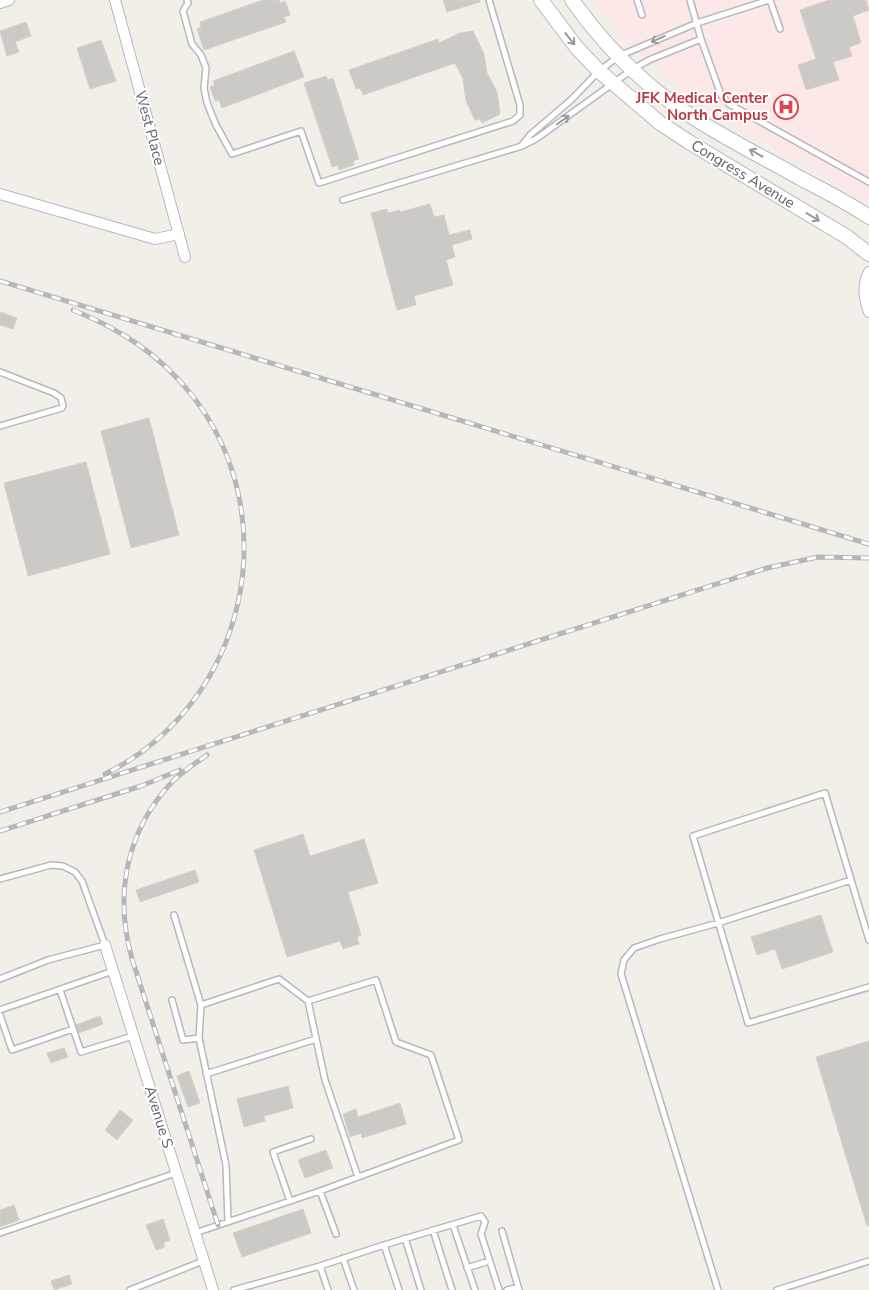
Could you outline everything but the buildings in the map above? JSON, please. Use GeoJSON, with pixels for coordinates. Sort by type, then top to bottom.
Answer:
{"type":"FeatureCollection","features":[{"type":"Feature","properties":{"kind":"street"},"geometry":{"type":"LineString","coordinates":[[0,3],[9,0]]}},
{"type":"Feature","properties":{"kind":"street","name":"West Place"},"geometry":{"type":"LineString","coordinates":[[114,0],[185,257]]}},
{"type":"Feature","properties":{"kind":"street","name":"Congress Avenue"},"geometry":{"type":"LineString","coordinates":[[541,0],[561,28],[599,71],[634,102],[668,128],[847,238],[869,254]]}},
{"type":"Feature","properties":{"kind":"street","name":"Congress Avenue"},"geometry":{"type":"LineString","coordinates":[[572,0],[619,56],[648,84],[707,125],[869,217]]}},
{"type":"Feature","properties":{"kind":"street"},"geometry":{"type":"LineString","coordinates":[[0,194],[155,239],[179,234]]}},
{"type":"Feature","properties":{"kind":"street"},"geometry":{"type":"LineString","coordinates":[[869,272],[866,278],[865,297],[869,312]]}},
{"type":"Feature","properties":{"kind":"street","name":"Avenue S"},"geometry":{"type":"LineString","coordinates":[[105,945],[213,1290]]}},
{"type":"Feature","properties":{"kind":"lane"},"geometry":{"type":"LineString","coordinates":[[187,0],[188,3],[183,12],[192,44],[201,56],[206,68],[204,88],[207,104],[232,154],[301,131],[319,183],[514,121],[520,115],[520,105],[489,0]]}},
{"type":"Feature","properties":{"kind":"lane"},"geometry":{"type":"LineString","coordinates":[[637,0],[642,15]]}},
{"type":"Feature","properties":{"kind":"lane"},"geometry":{"type":"LineString","coordinates":[[690,0],[701,39],[721,95],[730,104],[869,182]]}},
{"type":"Feature","properties":{"kind":"lane"},"geometry":{"type":"LineString","coordinates":[[522,146],[530,135],[571,100],[599,71],[619,56],[697,23],[769,0],[780,29]]}},
{"type":"Feature","properties":{"kind":"lane"},"geometry":{"type":"LineString","coordinates":[[343,200],[522,146],[536,139],[648,60],[701,39]]}},
{"type":"Feature","properties":{"kind":"lane"},"geometry":{"type":"LineString","coordinates":[[0,372],[54,393],[61,398],[63,406],[62,408],[0,426]]}},
{"type":"Feature","properties":{"kind":"lane"},"geometry":{"type":"LineString","coordinates":[[869,940],[825,793],[693,836],[748,1023],[869,987]]}},
{"type":"Feature","properties":{"kind":"lane"},"geometry":{"type":"LineString","coordinates":[[0,879],[51,865],[63,866],[75,872],[82,881],[105,945],[48,960],[0,979]]}},
{"type":"Feature","properties":{"kind":"lane"},"geometry":{"type":"LineString","coordinates":[[718,1290],[621,974],[624,960],[634,948],[851,880]]}},
{"type":"Feature","properties":{"kind":"lane"},"geometry":{"type":"LineString","coordinates":[[174,915],[201,1005],[199,1038],[226,1165],[228,1222]]}},
{"type":"Feature","properties":{"kind":"lane"},"geometry":{"type":"LineString","coordinates":[[0,1010],[113,971]]}},
{"type":"Feature","properties":{"kind":"lane"},"geometry":{"type":"LineString","coordinates":[[201,1005],[279,979],[308,1001],[325,1080],[358,1177]]}},
{"type":"Feature","properties":{"kind":"lane"},"geometry":{"type":"LineString","coordinates":[[195,1233],[320,1191],[459,1140],[431,1055],[396,1042],[376,980],[308,1001]]}},
{"type":"Feature","properties":{"kind":"lane"},"geometry":{"type":"LineString","coordinates":[[60,990],[81,1052],[134,1036]]}},
{"type":"Feature","properties":{"kind":"lane"},"geometry":{"type":"LineString","coordinates":[[172,1000],[183,1040],[199,1038]]}},
{"type":"Feature","properties":{"kind":"lane"},"geometry":{"type":"LineString","coordinates":[[0,1015],[12,1050],[74,1029]]}},
{"type":"Feature","properties":{"kind":"lane"},"geometry":{"type":"LineString","coordinates":[[206,1074],[316,1039]]}},
{"type":"Feature","properties":{"kind":"lane"},"geometry":{"type":"LineString","coordinates":[[290,1201],[273,1152],[310,1139]]}},
{"type":"Feature","properties":{"kind":"lane"},"geometry":{"type":"LineString","coordinates":[[0,1233],[176,1173]]}},
{"type":"Feature","properties":{"kind":"lane"},"geometry":{"type":"LineString","coordinates":[[320,1191],[336,1234]]}},
{"type":"Feature","properties":{"kind":"lane"},"geometry":{"type":"LineString","coordinates":[[234,1290],[320,1266],[405,1238],[481,1216],[485,1222],[480,1234],[499,1290]]}},
{"type":"Feature","properties":{"kind":"lane"},"geometry":{"type":"LineString","coordinates":[[453,1225],[475,1290]]}},
{"type":"Feature","properties":{"kind":"lane"},"geometry":{"type":"LineString","coordinates":[[433,1230],[452,1290]]}},
{"type":"Feature","properties":{"kind":"lane"},"geometry":{"type":"LineString","coordinates":[[502,1231],[518,1288],[507,1290]]}},
{"type":"Feature","properties":{"kind":"lane"},"geometry":{"type":"LineString","coordinates":[[405,1238],[421,1290]]}},
{"type":"Feature","properties":{"kind":"lane"},"geometry":{"type":"LineString","coordinates":[[384,1245],[399,1290]]}},
{"type":"Feature","properties":{"kind":"lane"},"geometry":{"type":"LineString","coordinates":[[343,1258],[354,1290]]}},
{"type":"Feature","properties":{"kind":"lane"},"geometry":{"type":"LineString","coordinates":[[130,1290],[204,1260]]}},
{"type":"Feature","properties":{"kind":"lane"},"geometry":{"type":"LineString","coordinates":[[467,1268],[489,1261]]}},
{"type":"Feature","properties":{"kind":"lane"},"geometry":{"type":"LineString","coordinates":[[777,1290],[869,1261]]}},
{"type":"Feature","properties":{"kind":"lane"},"geometry":{"type":"LineString","coordinates":[[320,1266],[328,1290]]}},
{"type":"Feature","properties":{"kind":"shaded area","name":"JFK Medical Center North Campus"},"geometry":{"type":"Polygon","coordinates":[[[590,0],[869,0],[869,202],[724,120],[683,94],[626,40],[590,0]]]}},
{"type":"Feature","properties":{"kind":"railway"},"geometry":{"type":"LineString","coordinates":[[0,281],[869,544]]}},
{"type":"Feature","properties":{"kind":"railway"},"geometry":{"type":"LineString","coordinates":[[73,310],[123,334],[138,344],[166,367],[191,394],[221,443],[239,496],[244,550],[238,604],[220,656],[192,703],[153,743],[105,774]]}},
{"type":"Feature","properties":{"kind":"railway"},"geometry":{"type":"LineString","coordinates":[[0,812],[767,568],[818,557],[869,558]]}},
{"type":"Feature","properties":{"kind":"railway"},"geometry":{"type":"LineString","coordinates":[[207,755],[173,781],[157,800],[144,820],[128,864],[124,911],[132,959],[218,1225]]}},
{"type":"Feature","properties":{"kind":"railway"},"geometry":{"type":"LineString","coordinates":[[0,831],[141,786],[180,770]]}},
{"type":"Feature","properties":{"kind":"place","name":"JFK Medical Center North Campus"},"geometry":{"type":"Point","coordinates":[786,107]}}]}
